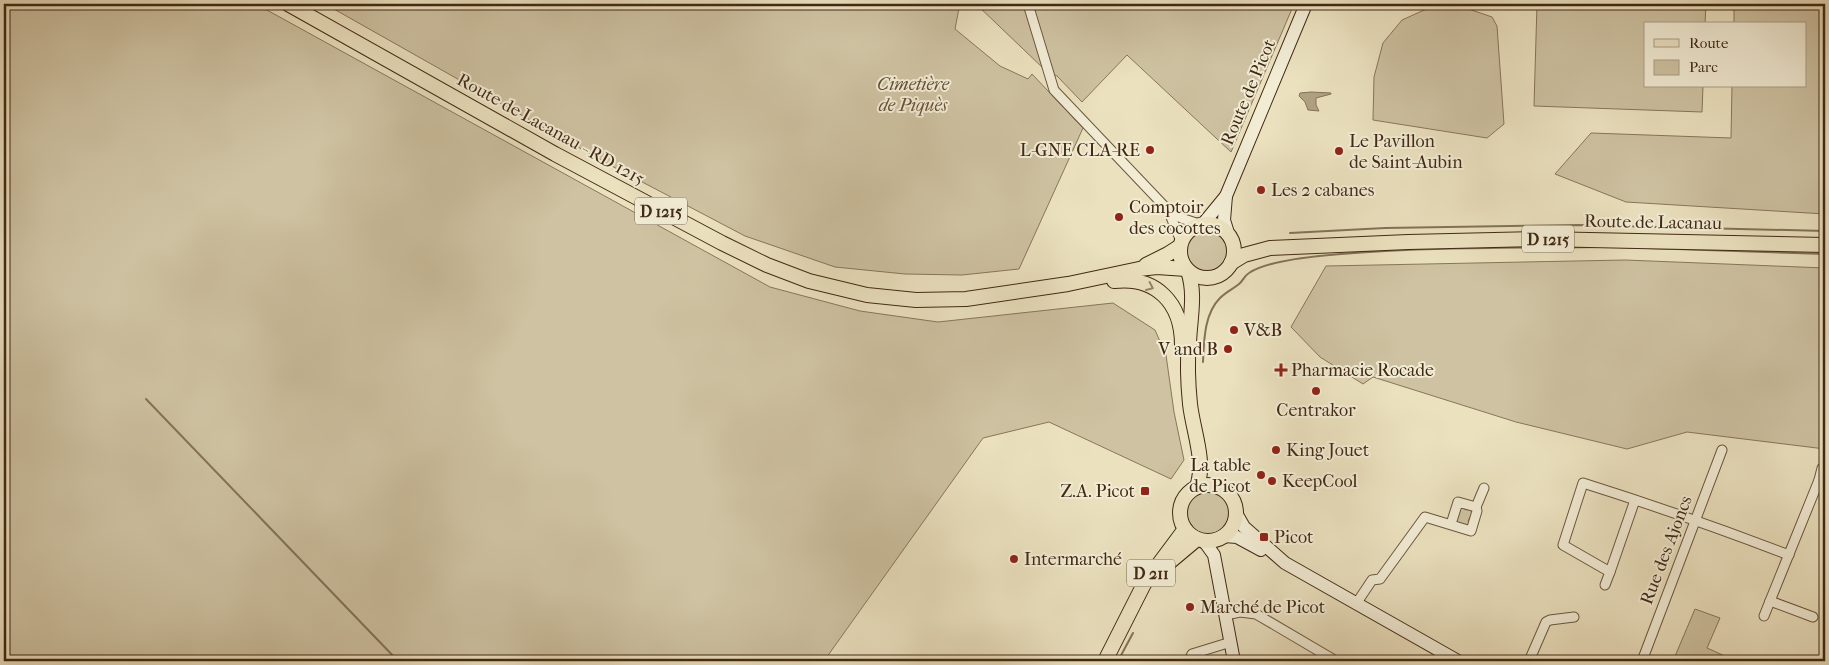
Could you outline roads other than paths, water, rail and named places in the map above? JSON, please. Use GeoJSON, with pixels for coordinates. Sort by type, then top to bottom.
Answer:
{"type":"FeatureCollection","features":[{"type":"Feature","properties":{"kind":"main road","name":"Route de Lacanau - RD 1215"},"geometry":{"type":"LineString","coordinates":[[288,4],[546,149],[695,229],[767,265],[809,281],[867,295],[916,300],[966,299],[1068,284]]}},
{"type":"Feature","properties":{"kind":"main road","name":"Route de Picot"},"geometry":{"type":"LineString","coordinates":[[1230,236],[1224,220],[1226,196],[1306,4]]}},
{"type":"Feature","properties":{"kind":"main road","name":"Route de Picot"},"geometry":{"type":"LineString","coordinates":[[1201,224],[1226,196]]}},
{"type":"Feature","properties":{"kind":"main road"},"geometry":{"type":"LineString","coordinates":[[1190,405],[1188,368],[1192,310],[1191,280],[1181,261],[1180,244],[1187,231],[1201,224],[1216,225],[1230,236],[1234,256],[1222,274],[1206,284],[1192,310]]}},
{"type":"Feature","properties":{"kind":"main road","name":"D 1215"},"geometry":{"type":"LineString","coordinates":[[1230,236],[1270,248]]}},
{"type":"Feature","properties":{"kind":"main road","name":"Route de Lacanau"},"geometry":{"type":"LineString","coordinates":[[1270,248],[1542,239],[1825,245]]}},
{"type":"Feature","properties":{"kind":"main road","name":"D 1215"},"geometry":{"type":"LineString","coordinates":[[1138,269],[1168,254],[1180,244]]}},
{"type":"Feature","properties":{"kind":"main road","name":"D 1215"},"geometry":{"type":"LineString","coordinates":[[1231,263],[1244,254],[1270,248]]}},
{"type":"Feature","properties":{"kind":"main road","name":"D 1215"},"geometry":{"type":"LineString","coordinates":[[1068,284],[1138,269],[1157,267],[1187,270]]}},
{"type":"Feature","properties":{"kind":"main road"},"geometry":{"type":"LineString","coordinates":[[1187,270],[1201,278],[1215,277]]}},
{"type":"Feature","properties":{"kind":"main road"},"geometry":{"type":"LineString","coordinates":[[1068,284],[1132,280],[1148,284],[1170,301],[1181,327],[1181,368],[1195,431],[1201,473],[1197,487]]}},
{"type":"Feature","properties":{"kind":"main road"},"geometry":{"type":"LineString","coordinates":[[1195,431],[1211,472],[1220,487],[1234,500],[1236,513],[1234,524],[1222,537],[1214,555]]}},
{"type":"Feature","properties":{"kind":"main road"},"geometry":{"type":"LineString","coordinates":[[1220,487],[1206,485],[1190,491],[1181,504],[1180,517],[1185,529],[1200,540],[1214,555],[1234,661]]}},
{"type":"Feature","properties":{"kind":"main road"},"geometry":{"type":"LineString","coordinates":[[1236,513],[1244,527],[1286,563]]}},
{"type":"Feature","properties":{"kind":"main road","name":"D 211"},"geometry":{"type":"LineString","coordinates":[[1104,661],[1147,578],[1185,529]]}},
{"type":"Feature","properties":{"kind":"main road"},"geometry":{"type":"LineString","coordinates":[[1200,540],[1237,537],[1248,542],[1458,661]]}},
{"type":"Feature","properties":{"kind":"main road","name":"D 211"},"geometry":{"type":"LineString","coordinates":[[1124,622],[1155,576],[1176,556],[1200,540]]}},
{"type":"Feature","properties":{"kind":"street"},"geometry":{"type":"LineString","coordinates":[[1028,4],[1054,90],[1168,210],[1181,218],[1201,224]]}},
{"type":"Feature","properties":{"kind":"street"},"geometry":{"type":"LineString","coordinates":[[1168,210],[1180,244]]}},
{"type":"Feature","properties":{"kind":"street","name":"Rue des Ajoncs"},"geometry":{"type":"LineString","coordinates":[[1642,661],[1722,450]]}},
{"type":"Feature","properties":{"kind":"street"},"geometry":{"type":"LineString","coordinates":[[1764,616],[1822,481],[1822,468]]}},
{"type":"Feature","properties":{"kind":"street"},"geometry":{"type":"LineString","coordinates":[[1610,572],[1563,545],[1585,478],[1635,500],[1695,519],[1789,555]]}},
{"type":"Feature","properties":{"kind":"street"},"geometry":{"type":"LineString","coordinates":[[1356,604],[1372,580],[1380,579],[1425,517],[1471,531],[1477,511],[1476,508],[1484,488]]}},
{"type":"Feature","properties":{"kind":"street"},"geometry":{"type":"LineString","coordinates":[[1605,585],[1635,500]]}},
{"type":"Feature","properties":{"kind":"street"},"geometry":{"type":"LineString","coordinates":[[1450,524],[1458,502],[1476,508]]}},
{"type":"Feature","properties":{"kind":"street"},"geometry":{"type":"LineString","coordinates":[[1770,602],[1813,617]]}},
{"type":"Feature","properties":{"kind":"street"},"geometry":{"type":"LineString","coordinates":[[1226,615],[1240,612],[1256,614],[1336,661]]}},
{"type":"Feature","properties":{"kind":"street"},"geometry":{"type":"LineString","coordinates":[[1529,661],[1546,622],[1574,617]]}},
{"type":"Feature","properties":{"kind":"street"},"geometry":{"type":"LineString","coordinates":[[1189,661],[1192,654],[1231,642]]}},
{"type":"Feature","properties":{"kind":"waterway"},"geometry":{"type":"LineString","coordinates":[[1290,233],[1385,228],[1578,225],[1825,231]]}},
{"type":"Feature","properties":{"kind":"waterway"},"geometry":{"type":"LineString","coordinates":[[1203,362],[1206,328],[1215,304],[1222,296],[1240,283],[1247,274],[1268,265],[1307,257],[1406,250],[1600,247]]}},
{"type":"Feature","properties":{"kind":"waterway"},"geometry":{"type":"LineString","coordinates":[[1617,247],[1825,254]]}},
{"type":"Feature","properties":{"kind":"waterway"},"geometry":{"type":"LineString","coordinates":[[146,399],[398,661]]}},
{"type":"Feature","properties":{"kind":"waterway"},"geometry":{"type":"LineString","coordinates":[[1118,661],[1133,633]]}},
{"type":"Feature","properties":{"kind":"place","name":"L-GNE CLA-RE"},"geometry":{"type":"Point","coordinates":[1150,150]}},
{"type":"Feature","properties":{"kind":"place","name":"Le Pavillon de Saint-Aubin"},"geometry":{"type":"Point","coordinates":[1339,151]}},
{"type":"Feature","properties":{"kind":"place","name":"Les 2 cabanes"},"geometry":{"type":"Point","coordinates":[1261,190]}},
{"type":"Feature","properties":{"kind":"place","name":"Comptoir des cocottes"},"geometry":{"type":"Point","coordinates":[1119,217]}},
{"type":"Feature","properties":{"kind":"place","name":"V&B"},"geometry":{"type":"Point","coordinates":[1234,330]}},
{"type":"Feature","properties":{"kind":"place","name":"V and B"},"geometry":{"type":"Point","coordinates":[1228,349]}},
{"type":"Feature","properties":{"kind":"place","name":"Pharmacie Rocade"},"geometry":{"type":"Point","coordinates":[1281,370]}},
{"type":"Feature","properties":{"kind":"place","name":"Centrakor"},"geometry":{"type":"Point","coordinates":[1316,391]}},
{"type":"Feature","properties":{"kind":"place","name":"King Jouet"},"geometry":{"type":"Point","coordinates":[1276,450]}},
{"type":"Feature","properties":{"kind":"place","name":"La table de Picot"},"geometry":{"type":"Point","coordinates":[1261,475]}},
{"type":"Feature","properties":{"kind":"place","name":"KeepCool"},"geometry":{"type":"Point","coordinates":[1272,481]}},
{"type":"Feature","properties":{"kind":"place","name":"Z.A. Picot"},"geometry":{"type":"Point","coordinates":[1145,491]}},
{"type":"Feature","properties":{"kind":"place","name":"Picot"},"geometry":{"type":"Point","coordinates":[1264,537]}},
{"type":"Feature","properties":{"kind":"place","name":"Intermarché"},"geometry":{"type":"Point","coordinates":[1014,559]}},
{"type":"Feature","properties":{"kind":"place","name":"Marché de Picot"},"geometry":{"type":"Point","coordinates":[1190,607]}},
{"type":"Feature","properties":{"kind":"park label","name":"Cimetière de Piquès"},"geometry":{"type":"Point","coordinates":[913,94]}}]}
